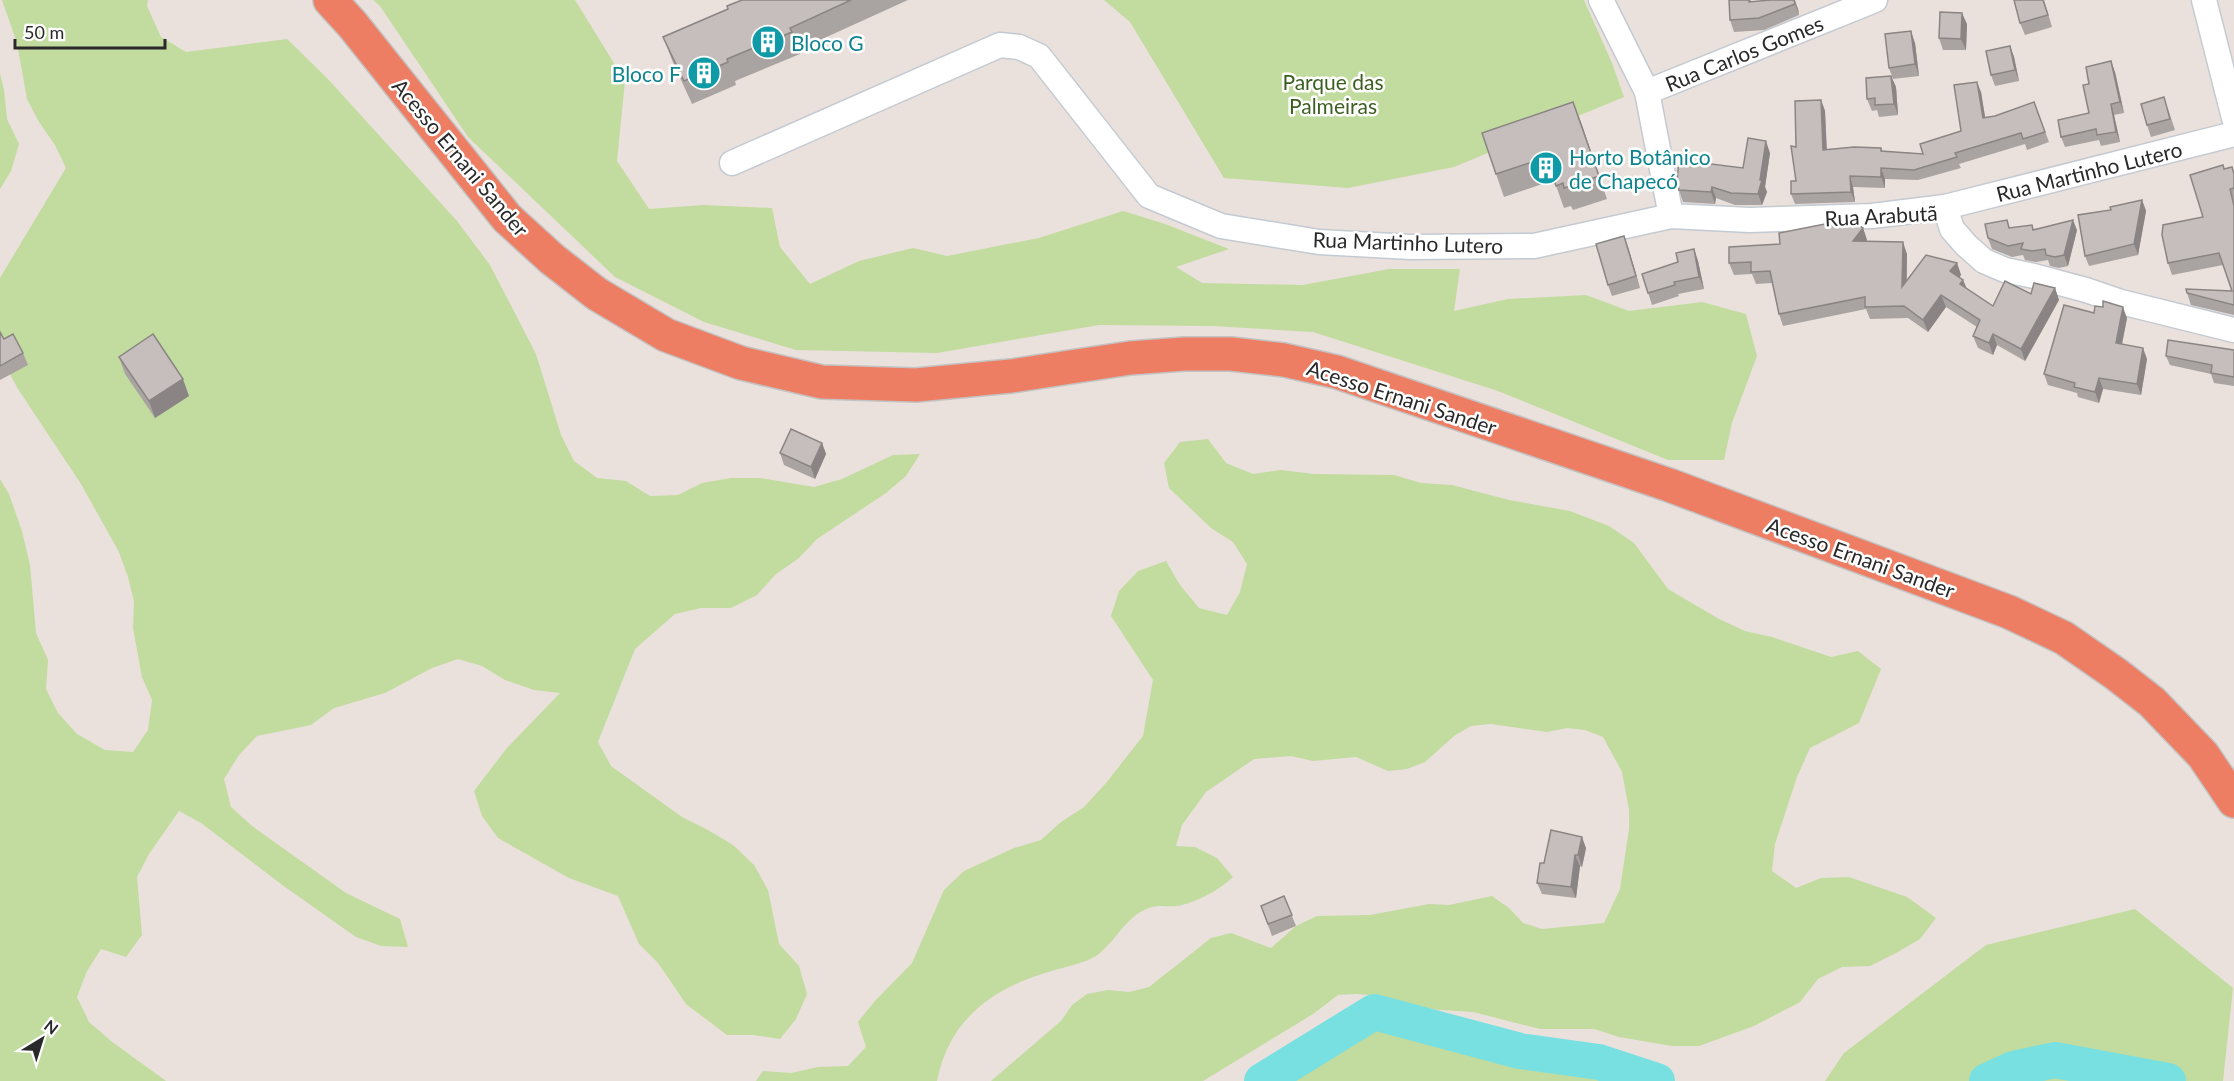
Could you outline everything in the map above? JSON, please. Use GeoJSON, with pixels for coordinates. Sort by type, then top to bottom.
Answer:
{"type":"FeatureCollection","features":[{"type":"Feature","properties":{"kind":"highway","name":"Acesso Ernani Sander"},"geometry":{"type":"LineString","coordinates":[[330,0],[352,24],[507,218],[552,259],[597,294],[666,335],[741,363],[822,382],[916,385],[1011,375],[1130,358],[1184,354],[1231,354],[1284,360],[1337,372],[1669,485],[2009,612],[2064,638],[2109,668],[2152,702],[2202,755],[2234,801]]}},
{"type":"Feature","properties":{"kind":"street"},"geometry":{"type":"LineString","coordinates":[[1601,0],[1647,92],[1671,216]]}},
{"type":"Feature","properties":{"kind":"street","name":"Rua Carlos Gomes"},"geometry":{"type":"LineString","coordinates":[[1647,92],[1875,0]]}},
{"type":"Feature","properties":{"kind":"street"},"geometry":{"type":"LineString","coordinates":[[2204,0],[2234,118]]}},
{"type":"Feature","properties":{"kind":"street","name":"Rua Martinho Lutero"},"geometry":{"type":"LineString","coordinates":[[732,163],[1000,45],[1019,47],[1039,57],[1149,196],[1221,226],[1318,242],[1411,247],[1534,246],[1671,216]]}},
{"type":"Feature","properties":{"kind":"street","name":"Rua Martinho Lutero"},"geometry":{"type":"LineString","coordinates":[[1945,207],[2234,134]]}},
{"type":"Feature","properties":{"kind":"street","name":"Rua Arabutã"},"geometry":{"type":"LineString","coordinates":[[1671,216],[1749,220],[1816,218],[1872,216],[1945,207],[1952,229],[1966,245],[1984,261],[2005,270],[2234,330]]}},
{"type":"Feature","properties":{"kind":"green space"},"geometry":{"type":"Polygon","coordinates":[[[2,0],[148,0],[147,6],[161,37],[186,52],[287,39],[327,78],[457,221],[490,265],[536,354],[561,435],[574,461],[597,478],[626,481],[650,496],[678,495],[702,483],[731,478],[760,478],[814,487],[842,479],[893,455],[920,454],[906,476],[886,493],[817,539],[799,558],[776,574],[757,595],[731,608],[701,608],[675,614],[635,649],[598,742],[611,766],[682,817],[733,845],[754,865],[768,890],[779,944],[799,966],[807,994],[796,1019],[780,1039],[753,1035],[727,1035],[686,1004],[658,963],[639,944],[618,896],[569,878],[498,838],[482,816],[474,791],[506,749],[560,693],[534,690],[505,680],[482,666],[458,659],[432,668],[385,693],[334,708],[311,725],[257,736],[239,755],[224,779],[231,807],[252,826],[346,893],[400,919],[408,947],[381,946],[356,937],[201,823],[179,811],[149,854],[137,877],[142,935],[126,957],[101,949],[87,971],[77,997],[89,1022],[166,1081],[0,1081],[0,479],[9,494],[22,531],[30,565],[36,633],[48,660],[46,689],[58,713],[77,734],[105,750],[133,752],[148,730],[152,700],[142,677],[133,628],[134,601],[119,552],[81,484],[18,389],[0,356],[0,278],[66,168],[27,99],[17,43],[2,0]]]}},
{"type":"Feature","properties":{"kind":"green space"},"geometry":{"type":"Polygon","coordinates":[[[373,0],[575,0],[625,81],[617,161],[649,209],[703,205],[772,208],[780,247],[810,284],[859,261],[913,248],[947,256],[1039,238],[1123,211],[1165,224],[1229,249],[1176,267],[1202,283],[1303,285],[1389,269],[1460,269],[1454,311],[1508,299],[1586,295],[1629,311],[1702,302],[1746,314],[1757,356],[1732,423],[1724,460],[1668,460],[1498,391],[1313,332],[1212,326],[1099,325],[937,353],[796,350],[704,322],[615,277],[468,137],[380,6],[373,0]]]}},
{"type":"Feature","properties":{"kind":"green space","name":"Parque das Palmeiras"},"geometry":{"type":"Polygon","coordinates":[[[1104,0],[1584,0],[1612,63],[1624,97],[1454,167],[1348,188],[1224,178],[1130,22],[1104,0]]]}},
{"type":"Feature","properties":{"kind":"green space"},"geometry":{"type":"Polygon","coordinates":[[[0,73],[7,119],[19,144],[11,171],[0,189],[0,73]]]}},
{"type":"Feature","properties":{"kind":"green space"},"geometry":{"type":"Polygon","coordinates":[[[1208,439],[1226,463],[1253,474],[1281,470],[1314,474],[1394,475],[1421,483],[1452,485],[1509,500],[1570,511],[1609,526],[1634,543],[1668,589],[1719,619],[1745,631],[1772,637],[1831,657],[1858,651],[1881,669],[1859,723],[1810,748],[1797,777],[1775,844],[1772,871],[1796,888],[1821,878],[1849,877],[1907,897],[1936,918],[1920,939],[1896,953],[1870,966],[1842,967],[1818,979],[1800,1002],[1754,1026],[1699,1046],[1672,1046],[1619,1037],[1594,1029],[1540,1029],[1473,1012],[1412,1008],[1384,996],[1356,994],[1338,995],[1313,1014],[1203,1081],[991,1081],[1061,1021],[1072,1005],[1087,994],[1108,990],[1129,992],[1149,987],[1211,938],[1231,933],[1271,948],[1296,926],[1317,916],[1370,915],[1429,904],[1449,905],[1492,896],[1509,908],[1523,923],[1542,929],[1604,923],[1620,889],[1629,829],[1629,810],[1622,772],[1603,737],[1585,730],[1567,728],[1547,732],[1491,724],[1471,726],[1454,736],[1425,762],[1407,769],[1388,771],[1356,757],[1313,761],[1291,756],[1254,759],[1206,792],[1182,825],[1176,846],[1195,847],[1217,858],[1233,877],[1216,890],[1196,900],[1182,905],[1158,906],[1142,911],[1091,959],[1027,979],[991,998],[962,1024],[951,1041],[937,1081],[756,1081],[763,1071],[791,1073],[818,1067],[848,1066],[866,1047],[858,1022],[912,963],[944,890],[964,871],[1014,848],[1041,840],[1061,822],[1084,807],[1143,736],[1153,680],[1111,616],[1119,591],[1138,571],[1166,561],[1180,585],[1199,608],[1227,615],[1240,592],[1247,564],[1233,542],[1211,528],[1169,488],[1164,463],[1180,442],[1208,439]]]}},
{"type":"Feature","properties":{"kind":"green space"},"geometry":{"type":"Polygon","coordinates":[[[2135,909],[2233,988],[2223,1081],[1825,1081],[1844,1053],[1986,945],[2135,909]]]}},
{"type":"Feature","properties":{"kind":"green space"},"geometry":{"type":"Polygon","coordinates":[[[1374,1012],[1520,1051],[1599,1062],[1657,1081],[1262,1081],[1374,1012]]]}},
{"type":"Feature","properties":{"kind":"building"},"geometry":{"type":"Polygon","coordinates":[[[742,0],[851,0],[790,28],[792,32],[727,59],[728,62],[684,81],[663,37],[728,9],[727,6],[742,0]]]}},
{"type":"Feature","properties":{"kind":"building"},"geometry":{"type":"Polygon","coordinates":[[[1729,0],[1749,0],[1749,2],[1794,0],[1795,4],[1759,18],[1730,20],[1729,0]]]}},
{"type":"Feature","properties":{"kind":"building"},"geometry":{"type":"Polygon","coordinates":[[[2014,0],[2043,0],[2048,15],[2020,23],[2014,0]]]}},
{"type":"Feature","properties":{"kind":"building"},"geometry":{"type":"Polygon","coordinates":[[[1940,12],[1962,13],[1961,39],[1939,38],[1940,12]]]}},
{"type":"Feature","properties":{"kind":"building"},"geometry":{"type":"Polygon","coordinates":[[[1911,31],[1915,64],[1889,68],[1885,34],[1911,31]]]}},
{"type":"Feature","properties":{"kind":"building"},"geometry":{"type":"Polygon","coordinates":[[[2010,46],[2015,70],[1991,75],[1986,51],[2010,46]]]}},
{"type":"Feature","properties":{"kind":"building"},"geometry":{"type":"Polygon","coordinates":[[[2111,61],[2120,102],[2111,104],[2116,132],[2097,135],[2096,129],[2061,137],[2058,120],[2089,113],[2083,85],[2089,84],[2086,67],[2111,61]]]}},
{"type":"Feature","properties":{"kind":"building"},"geometry":{"type":"Polygon","coordinates":[[[1891,76],[1894,104],[1875,105],[1875,98],[1867,99],[1866,78],[1891,76]]]}},
{"type":"Feature","properties":{"kind":"building"},"geometry":{"type":"Polygon","coordinates":[[[1977,82],[1983,118],[2034,102],[2045,132],[2023,139],[2021,133],[1955,153],[1957,157],[1914,170],[1881,168],[1881,177],[1850,176],[1851,192],[1791,194],[1791,181],[1796,181],[1791,146],[1796,147],[1795,101],[1821,100],[1823,150],[1854,147],[1881,148],[1881,151],[1923,154],[1920,144],[1961,131],[1954,85],[1977,82]]]}},
{"type":"Feature","properties":{"kind":"building"},"geometry":{"type":"Polygon","coordinates":[[[2164,97],[2170,119],[2147,125],[2141,104],[2164,97]]]}},
{"type":"Feature","properties":{"kind":"building"},"geometry":{"type":"Polygon","coordinates":[[[1573,102],[1599,176],[1564,188],[1563,183],[1556,186],[1547,157],[1496,174],[1482,133],[1573,102]]]}},
{"type":"Feature","properties":{"kind":"building"},"geometry":{"type":"Polygon","coordinates":[[[1748,138],[1766,141],[1760,180],[1762,180],[1758,194],[1731,193],[1712,187],[1711,192],[1679,190],[1677,181],[1679,160],[1743,168],[1748,138]]]}},
{"type":"Feature","properties":{"kind":"building"},"geometry":{"type":"Polygon","coordinates":[[[2223,165],[2224,169],[2232,167],[2234,174],[2234,188],[2230,189],[2234,206],[2234,305],[2187,293],[2186,289],[2232,291],[2219,253],[2168,263],[2162,235],[2163,225],[2203,217],[2190,175],[2223,165]]]}},
{"type":"Feature","properties":{"kind":"building"},"geometry":{"type":"Polygon","coordinates":[[[2142,200],[2134,244],[2085,256],[2078,215],[2111,210],[2110,207],[2142,200]]]}},
{"type":"Feature","properties":{"kind":"building"},"geometry":{"type":"Polygon","coordinates":[[[1850,219],[1863,228],[1853,241],[1903,242],[1902,287],[1926,255],[1957,263],[1950,271],[1963,280],[1960,284],[1993,306],[2005,281],[2031,294],[2034,283],[2055,288],[2021,349],[1993,334],[1989,343],[1973,336],[1980,320],[1941,295],[1923,320],[1904,306],[1865,307],[1865,297],[1779,314],[1770,271],[1751,272],[1751,262],[1729,263],[1729,247],[1780,244],[1779,233],[1850,219]]]}},
{"type":"Feature","properties":{"kind":"building"},"geometry":{"type":"Polygon","coordinates":[[[2007,220],[2009,228],[2032,225],[2033,230],[2073,220],[2064,255],[2055,257],[2046,255],[2045,249],[2032,251],[2021,249],[2023,243],[2008,246],[1988,238],[1985,224],[2007,220]]]}},
{"type":"Feature","properties":{"kind":"building"},"geometry":{"type":"Polygon","coordinates":[[[1624,236],[1636,276],[1608,285],[1596,244],[1624,236]]]}},
{"type":"Feature","properties":{"kind":"building"},"geometry":{"type":"Polygon","coordinates":[[[1694,249],[1699,277],[1674,282],[1675,285],[1648,293],[1642,274],[1678,262],[1676,253],[1694,249]]]}},
{"type":"Feature","properties":{"kind":"building"},"geometry":{"type":"Polygon","coordinates":[[[2103,301],[2123,307],[2116,343],[2143,348],[2137,384],[2099,378],[2095,392],[2074,387],[2075,383],[2044,374],[2064,305],[2094,313],[2095,306],[2103,307],[2103,301]]]}},
{"type":"Feature","properties":{"kind":"building"},"geometry":{"type":"Polygon","coordinates":[[[0,332],[4,339],[13,334],[23,353],[0,366],[0,332]]]}},
{"type":"Feature","properties":{"kind":"building"},"geometry":{"type":"Polygon","coordinates":[[[153,334],[183,379],[149,401],[119,357],[153,334]]]}},
{"type":"Feature","properties":{"kind":"building"},"geometry":{"type":"Polygon","coordinates":[[[2168,340],[2234,350],[2234,377],[2211,373],[2212,365],[2166,356],[2168,340]]]}},
{"type":"Feature","properties":{"kind":"building"},"geometry":{"type":"Polygon","coordinates":[[[791,429],[822,443],[811,467],[780,453],[791,429]]]}},
{"type":"Feature","properties":{"kind":"building"},"geometry":{"type":"Polygon","coordinates":[[[1551,830],[1582,837],[1578,855],[1575,855],[1571,887],[1537,883],[1540,863],[1544,863],[1551,830]]]}},
{"type":"Feature","properties":{"kind":"building"},"geometry":{"type":"Polygon","coordinates":[[[1284,896],[1292,915],[1268,924],[1261,906],[1284,896]]]}},
{"type":"Feature","properties":{"kind":"waterway"},"geometry":{"type":"LineString","coordinates":[[1262,1081],[1374,1012],[1520,1051],[1599,1062],[1657,1081]]}},
{"type":"Feature","properties":{"kind":"waterway"},"geometry":{"type":"LineString","coordinates":[[1987,1081],[2013,1069],[2055,1060],[2168,1081]]}},
{"type":"Feature","properties":{"kind":"place","name":"Bloco G"},"geometry":{"type":"Point","coordinates":[768,42]}},
{"type":"Feature","properties":{"kind":"place","name":"Bloco F"},"geometry":{"type":"Point","coordinates":[704,73]}},
{"type":"Feature","properties":{"kind":"place","name":"Horto Botânico de Chapecó"},"geometry":{"type":"Point","coordinates":[1546,168]}}]}
